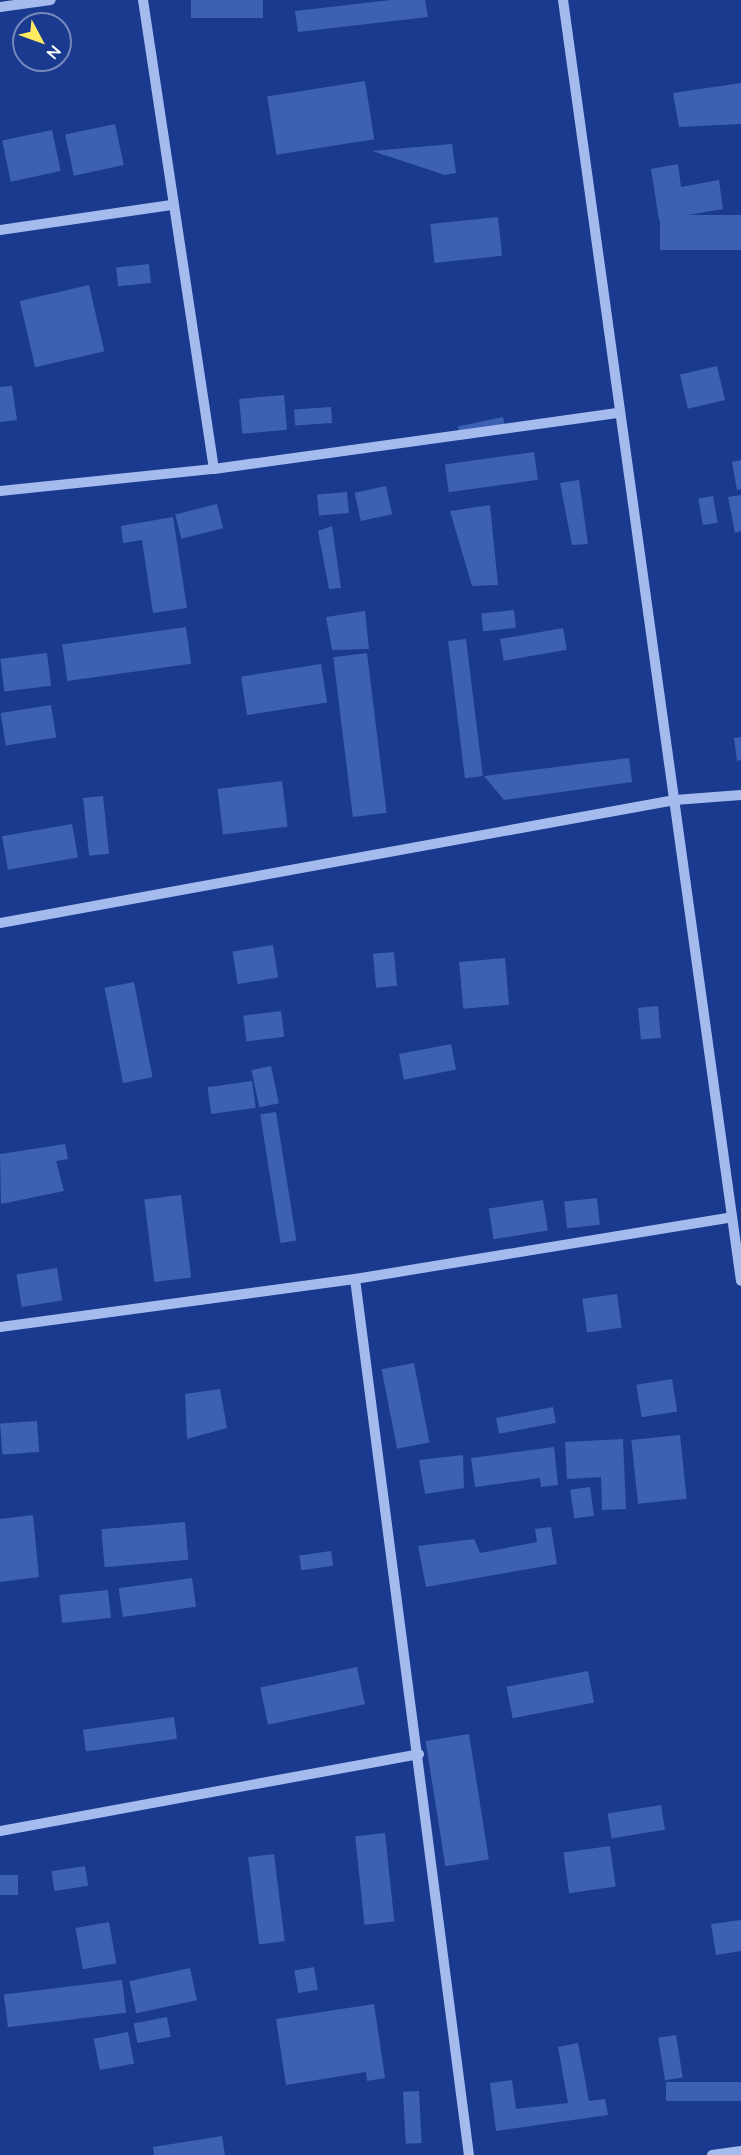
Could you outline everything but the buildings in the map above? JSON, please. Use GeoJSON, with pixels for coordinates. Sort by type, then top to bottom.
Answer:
{"type":"FeatureCollection","features":[{"type":"Feature","properties":{"kind":"street"},"geometry":{"type":"LineString","coordinates":[[0,7],[51,0]]}},
{"type":"Feature","properties":{"kind":"street"},"geometry":{"type":"LineString","coordinates":[[143,0],[171,205],[214,469]]}},
{"type":"Feature","properties":{"kind":"street"},"geometry":{"type":"LineString","coordinates":[[563,0],[741,1281]]}},
{"type":"Feature","properties":{"kind":"street"},"geometry":{"type":"LineString","coordinates":[[0,230],[171,205]]}},
{"type":"Feature","properties":{"kind":"street"},"geometry":{"type":"LineString","coordinates":[[0,491],[214,469],[619,413]]}},
{"type":"Feature","properties":{"kind":"street"},"geometry":{"type":"LineString","coordinates":[[0,923],[675,800],[741,795]]}},
{"type":"Feature","properties":{"kind":"street"},"geometry":{"type":"LineString","coordinates":[[0,1327],[355,1279],[732,1218]]}},
{"type":"Feature","properties":{"kind":"street"},"geometry":{"type":"LineString","coordinates":[[355,1279],[419,1754],[469,2155]]}},
{"type":"Feature","properties":{"kind":"street"},"geometry":{"type":"LineString","coordinates":[[0,1832],[419,1754]]}},
{"type":"Feature","properties":{"kind":"street"},"geometry":{"type":"LineString","coordinates":[[712,2155],[741,2151]]}}]}
